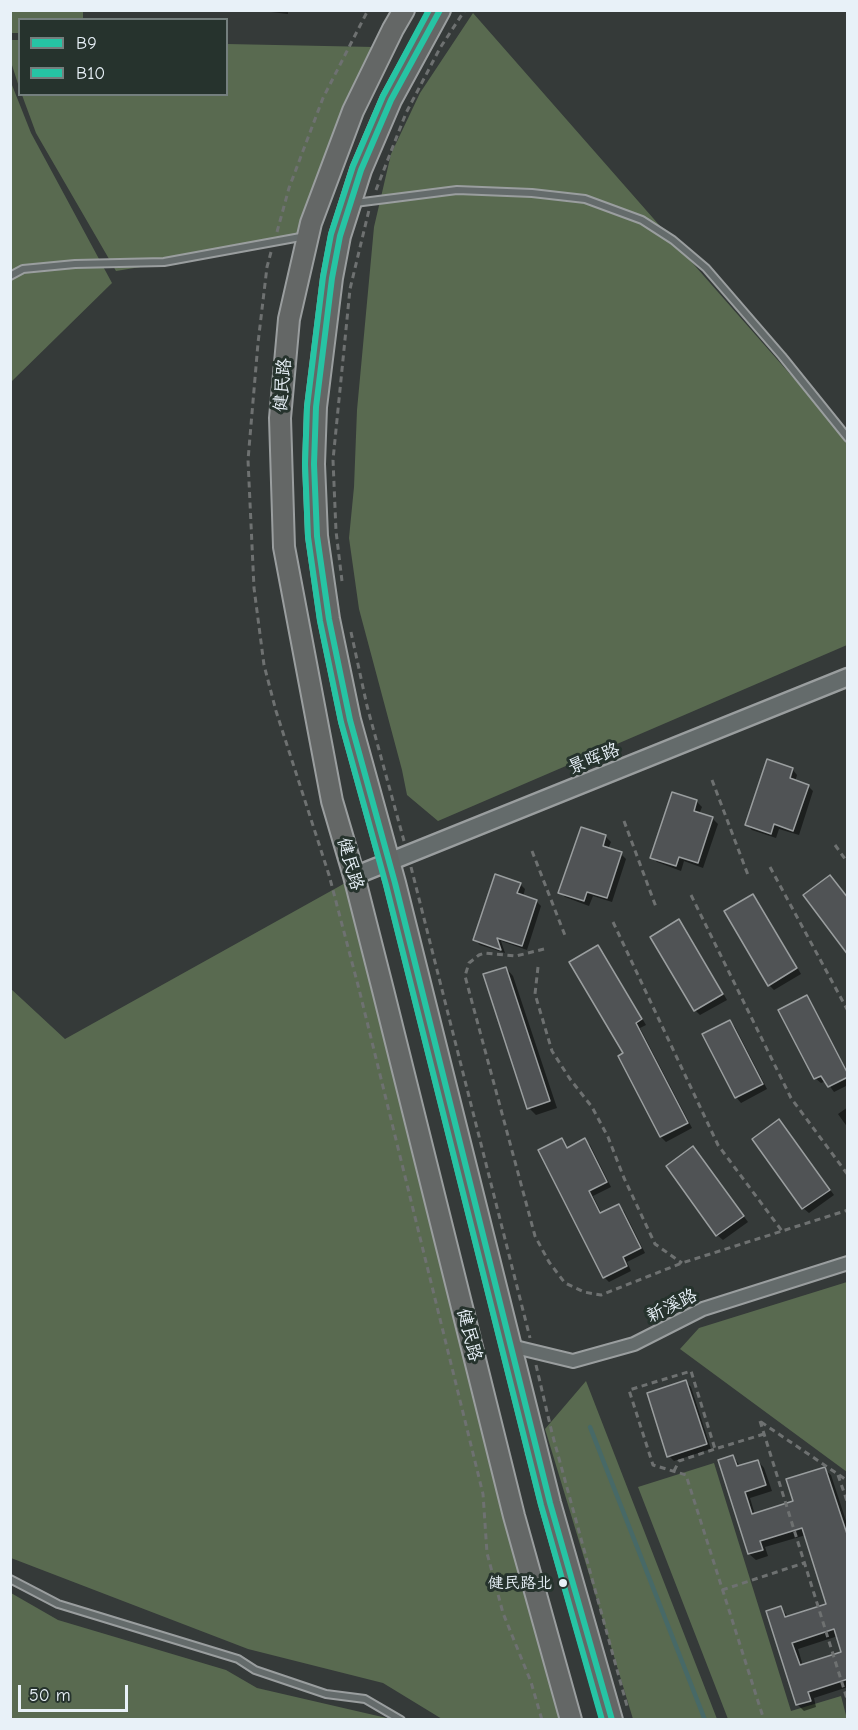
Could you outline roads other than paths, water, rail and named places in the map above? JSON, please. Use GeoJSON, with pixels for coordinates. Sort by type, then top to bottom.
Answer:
{"type":"FeatureCollection","features":[{"type":"Feature","properties":{"kind":"main road","name":"健民路"},"geometry":{"type":"LineString","coordinates":[[404,10],[353,111],[310,224],[289,319],[280,418],[284,547],[332,801],[354,876],[514,1516],[570,1719]]}},
{"type":"Feature","properties":{"kind":"main road","name":"健民路"},"geometry":{"type":"LineString","coordinates":[[440,10],[391,100],[361,170],[340,236],[332,278],[316,407],[314,464],[317,536],[329,619],[350,720],[389,862],[550,1503],[612,1719]]}},
{"type":"Feature","properties":{"kind":"street","name":"景晖路"},"geometry":{"type":"LineString","coordinates":[[354,876],[848,677]]}},
{"type":"Feature","properties":{"kind":"street","name":"新溪路"},"geometry":{"type":"LineString","coordinates":[[511,1346],[573,1361],[634,1344],[703,1309],[848,1263]]}},
{"type":"Feature","properties":{"kind":"lane"},"geometry":{"type":"LineString","coordinates":[[350,203],[457,190],[532,193],[585,200],[642,220],[673,240],[706,268],[782,356],[848,438]]}},
{"type":"Feature","properties":{"kind":"lane"},"geometry":{"type":"LineString","coordinates":[[10,276],[23,269],[164,261],[308,236]]}},
{"type":"Feature","properties":{"kind":"lane"},"geometry":{"type":"LineString","coordinates":[[10,1579],[58,1604],[238,1659],[255,1670],[326,1694],[365,1699],[401,1719]]}},
{"type":"Feature","properties":{"kind":"waterway"},"geometry":{"type":"LineString","coordinates":[[590,1427],[705,1720]]}},
{"type":"Feature","properties":{"kind":"place","name":"健民路北"},"geometry":{"type":"Point","coordinates":[563,1583]}}]}
